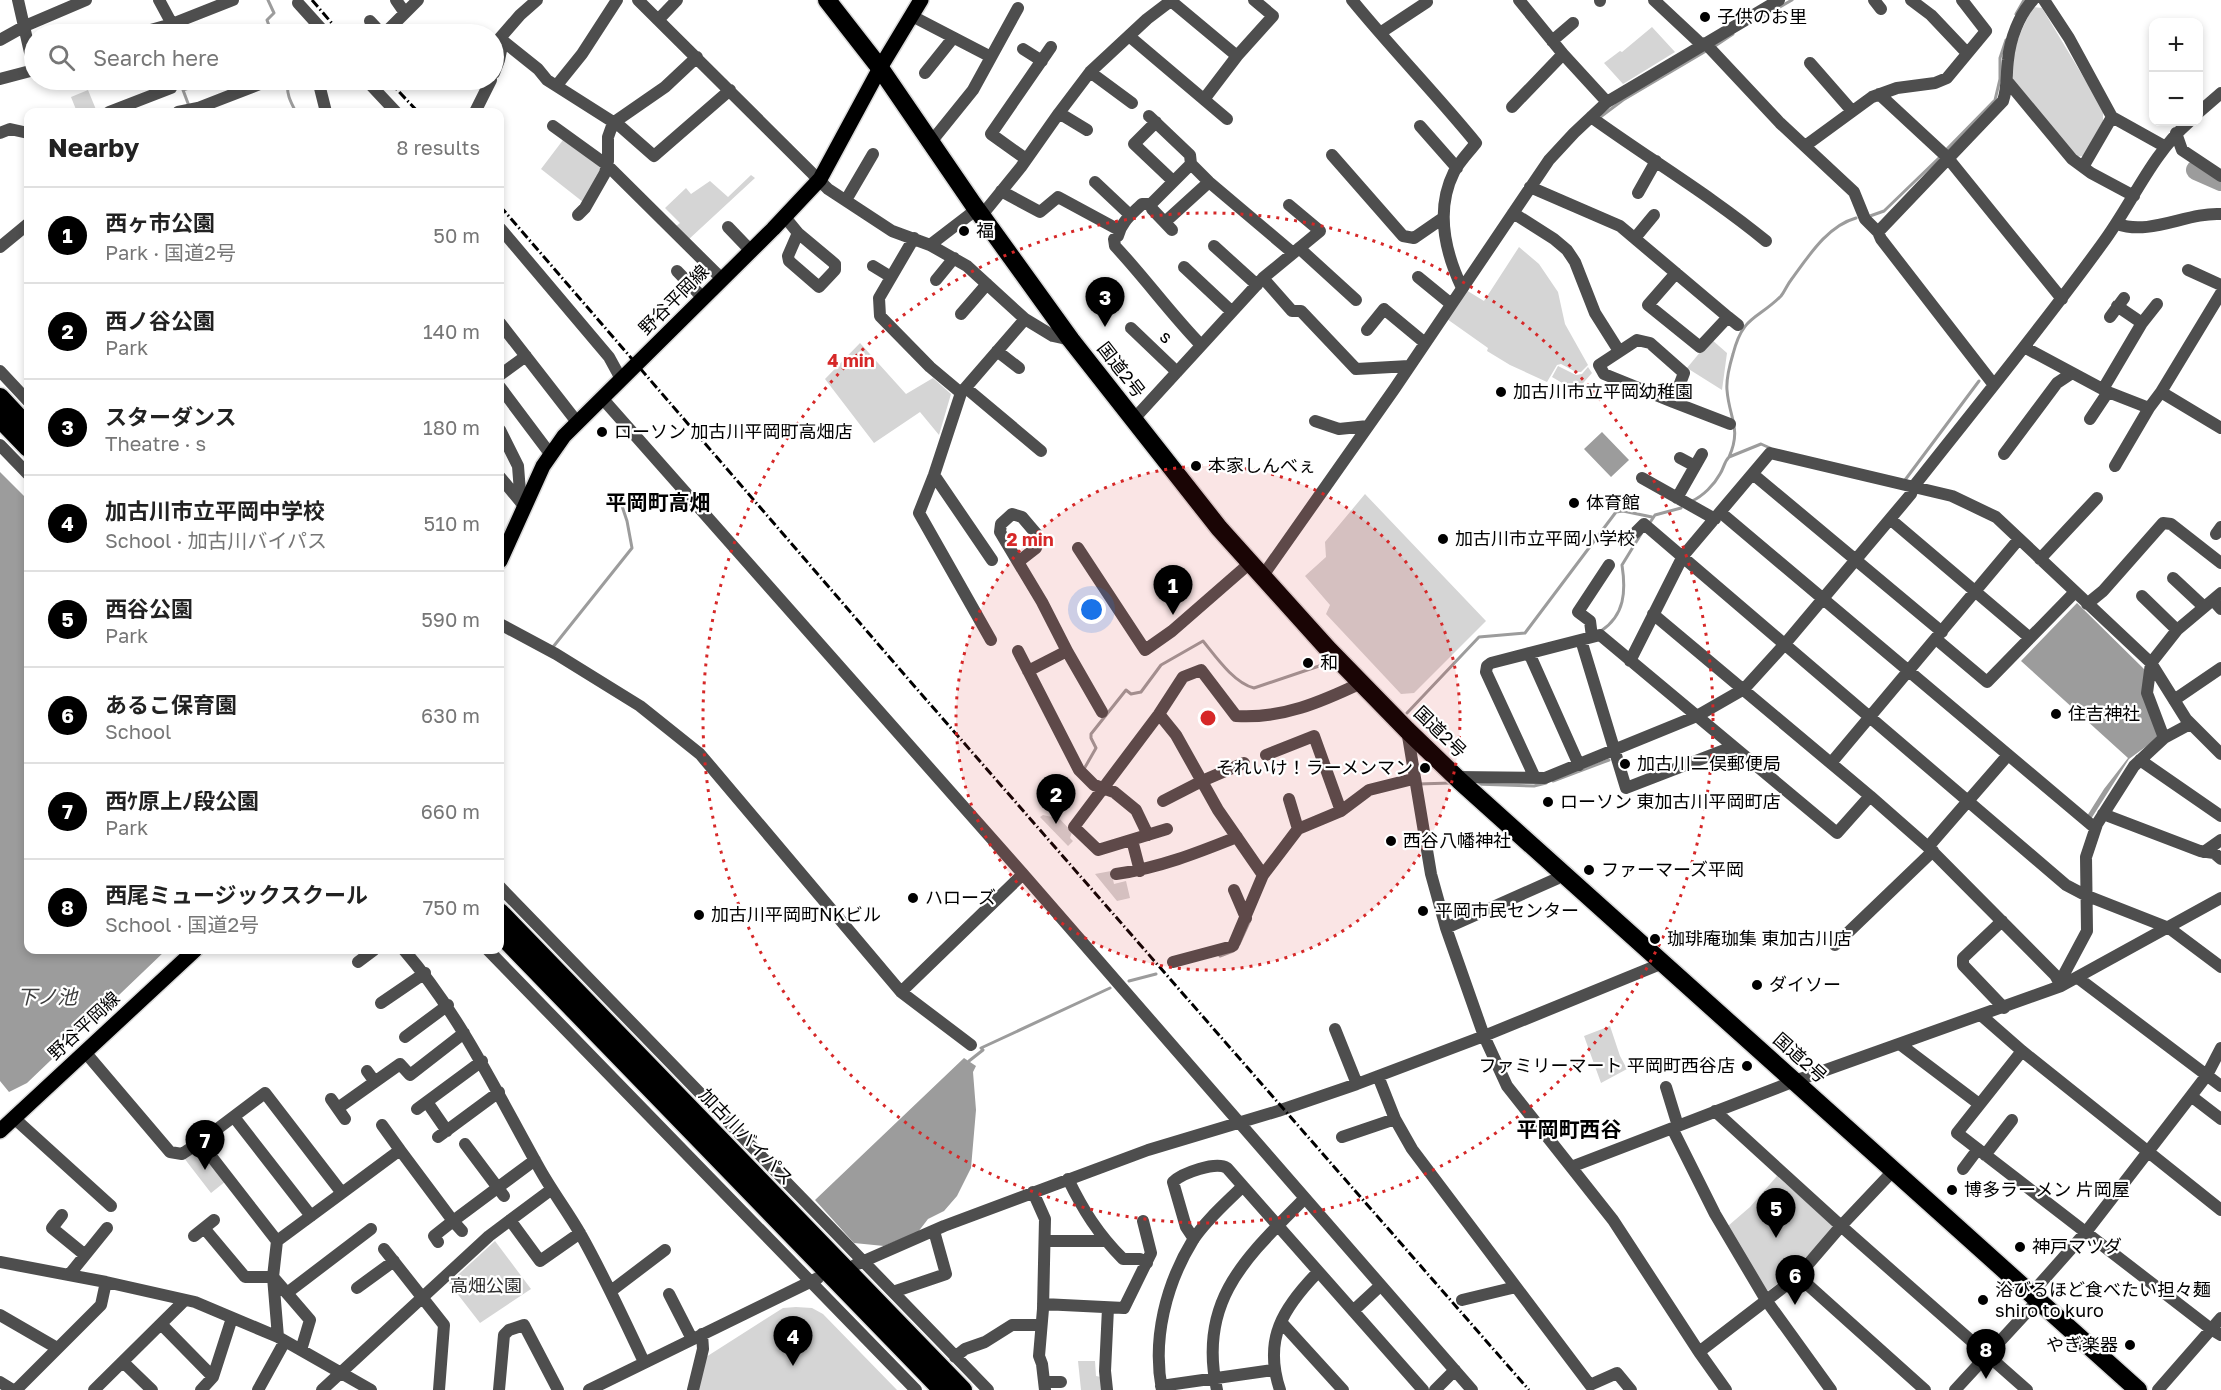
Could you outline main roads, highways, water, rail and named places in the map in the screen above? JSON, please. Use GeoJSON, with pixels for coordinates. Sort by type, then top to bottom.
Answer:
{"type":"FeatureCollection","features":[{"type":"Feature","properties":{"kind":"highway","name":"国道2号"},"geometry":{"type":"LineString","coordinates":[[827,0],[880,68],[1071,340],[1133,420],[1219,528],[1361,683],[1461,782],[2138,1390]]}},
{"type":"Feature","properties":{"kind":"highway"},"geometry":{"type":"LineString","coordinates":[[0,397],[24,423]]}},
{"type":"Feature","properties":{"kind":"highway"},"geometry":{"type":"LineString","coordinates":[[0,419],[24,444]]}},
{"type":"Feature","properties":{"kind":"highway","name":"加古川バイパス"},"geometry":{"type":"LineString","coordinates":[[504,916],[963,1390]]}},
{"type":"Feature","properties":{"kind":"highway","name":"加古川バイパス"},"geometry":{"type":"LineString","coordinates":[[504,938],[942,1390]]}},
{"type":"Feature","properties":{"kind":"main road","name":"野谷平岡線"},"geometry":{"type":"LineString","coordinates":[[504,548],[551,455],[564,436],[751,251],[820,179],[880,68],[921,0]]}},
{"type":"Feature","properties":{"kind":"main road","name":"野谷平岡線"},"geometry":{"type":"LineString","coordinates":[[0,1131],[191,954]]}},
{"type":"Feature","properties":{"kind":"water"},"geometry":{"type":"Polygon","coordinates":[[[1602,432],[1629,460],[1611,477],[1584,449],[1602,432]]]}},
{"type":"Feature","properties":{"kind":"water","name":"下ノ池"},"geometry":{"type":"Polygon","coordinates":[[[0,472],[24,496],[24,954],[162,954],[27,1083],[9,1092],[0,1081],[0,472]]]}},
{"type":"Feature","properties":{"kind":"water"},"geometry":{"type":"Polygon","coordinates":[[[2077,603],[2144,669],[2159,737],[2129,759],[2091,819],[2087,816],[2128,758],[2021,661],[2077,603]]]}},
{"type":"Feature","properties":{"kind":"water"},"geometry":{"type":"Polygon","coordinates":[[[964,1058],[976,1066],[973,1072],[976,1110],[971,1168],[957,1196],[944,1211],[928,1219],[918,1232],[884,1246],[854,1243],[815,1200],[964,1058]]]}},
{"type":"Feature","properties":{"kind":"waterway"},"geometry":{"type":"LineString","coordinates":[[268,0],[274,13],[267,20],[268,24]]}},
{"type":"Feature","properties":{"kind":"waterway"},"geometry":{"type":"LineString","coordinates":[[1755,21],[1792,0]]}},
{"type":"Feature","properties":{"kind":"waterway"},"geometry":{"type":"LineString","coordinates":[[2016,14],[2024,0]]}},
{"type":"Feature","properties":{"kind":"waterway"},"geometry":{"type":"LineString","coordinates":[[1715,46],[1733,34]]}},
{"type":"Feature","properties":{"kind":"waterway"},"geometry":{"type":"LineString","coordinates":[[1944,152],[1995,100],[2000,79],[2000,58],[2006,40]]}},
{"type":"Feature","properties":{"kind":"waterway"},"geometry":{"type":"LineString","coordinates":[[1599,118],[1623,100],[1706,51]]}},
{"type":"Feature","properties":{"kind":"waterway"},"geometry":{"type":"LineString","coordinates":[[183,90],[189,106]]}},
{"type":"Feature","properties":{"kind":"waterway"},"geometry":{"type":"LineString","coordinates":[[288,90],[294,108]]}},
{"type":"Feature","properties":{"kind":"waterway"},"geometry":{"type":"LineString","coordinates":[[1870,216],[1884,211],[1940,157]]}},
{"type":"Feature","properties":{"kind":"waterway"},"geometry":{"type":"LineString","coordinates":[[2196,170],[2221,181]]}},
{"type":"Feature","properties":{"kind":"waterway"},"geometry":{"type":"LineString","coordinates":[[1729,457],[1735,430],[1728,400],[1727,381],[1741,332],[1752,319],[1781,296],[1804,262],[1827,235],[1856,218]]}},
{"type":"Feature","properties":{"kind":"waterway"},"geometry":{"type":"LineString","coordinates":[[1905,480],[1979,381]]}},
{"type":"Feature","properties":{"kind":"waterway"},"geometry":{"type":"LineString","coordinates":[[1692,501],[1718,478],[1729,457],[1761,444],[1770,448]]}},
{"type":"Feature","properties":{"kind":"waterway"},"geometry":{"type":"LineString","coordinates":[[553,647],[632,548],[627,521],[618,494]]}},
{"type":"Feature","properties":{"kind":"waterway"},"geometry":{"type":"LineString","coordinates":[[1649,524],[1655,515],[1681,508]]}},
{"type":"Feature","properties":{"kind":"waterway"},"geometry":{"type":"LineString","coordinates":[[1407,713],[1479,637],[1525,633],[1616,512],[1623,511],[1652,517]]}},
{"type":"Feature","properties":{"kind":"waterway"},"geometry":{"type":"LineString","coordinates":[[1601,631],[1609,625],[1619,610],[1624,584],[1622,565],[1641,534]]}},
{"type":"Feature","properties":{"kind":"waterway"},"geometry":{"type":"LineString","coordinates":[[1084,769],[1096,748],[1091,734],[1126,690],[1131,694],[1141,692],[1161,665],[1203,641],[1239,681],[1254,688],[1328,663]]}},
{"type":"Feature","properties":{"kind":"waterway"},"geometry":{"type":"LineString","coordinates":[[1553,781],[1609,760]]}},
{"type":"Feature","properties":{"kind":"waterway"},"geometry":{"type":"LineString","coordinates":[[1418,784],[1451,783]]}},
{"type":"Feature","properties":{"kind":"waterway"},"geometry":{"type":"LineString","coordinates":[[1475,784],[1534,786],[1546,783]]}},
{"type":"Feature","properties":{"kind":"waterway"},"geometry":{"type":"LineString","coordinates":[[1239,944],[1250,920]]}},
{"type":"Feature","properties":{"kind":"waterway"},"geometry":{"type":"LineString","coordinates":[[1220,956],[1233,951]]}},
{"type":"Feature","properties":{"kind":"waterway"},"geometry":{"type":"LineString","coordinates":[[1129,981],[1156,974]]}},
{"type":"Feature","properties":{"kind":"waterway"},"geometry":{"type":"LineString","coordinates":[[969,1061],[983,1050],[981,1048],[1110,988]]}},
{"type":"Feature","properties":{"kind":"railway"},"geometry":{"type":"LineString","coordinates":[[312,0],[332,24]]}},
{"type":"Feature","properties":{"kind":"railway"},"geometry":{"type":"LineString","coordinates":[[397,90],[414,108]]}},
{"type":"Feature","properties":{"kind":"railway"},"geometry":{"type":"LineString","coordinates":[[504,211],[916,688],[1529,1390]]}},
{"type":"Feature","properties":{"kind":"place","name":"子供のお里"},"geometry":{"type":"Point","coordinates":[1705,17]}},
{"type":"Feature","properties":{"kind":"place","name":"福"},"geometry":{"type":"Point","coordinates":[964,231]}},
{"type":"Feature","properties":{"kind":"place","name":"スターダンス"},"geometry":{"type":"Point","coordinates":[1105,327]}},
{"type":"Feature","properties":{"kind":"place","name":"加古川市立平岡幼稚園"},"geometry":{"type":"Point","coordinates":[1501,392]}},
{"type":"Feature","properties":{"kind":"place","name":"ローソン 加古川平岡町高畑店"},"geometry":{"type":"Point","coordinates":[602,432]}},
{"type":"Feature","properties":{"kind":"place","name":"本家しんべぇ"},"geometry":{"type":"Point","coordinates":[1196,466]}},
{"type":"Feature","properties":{"kind":"place","name":"体育館"},"geometry":{"type":"Point","coordinates":[1574,503]}},
{"type":"Feature","properties":{"kind":"place","name":"加古川市立平岡小学校"},"geometry":{"type":"Point","coordinates":[1443,539]}},
{"type":"Feature","properties":{"kind":"place","name":"西ヶ市公園"},"geometry":{"type":"Point","coordinates":[1173,615]}},
{"type":"Feature","properties":{"kind":"place","name":"和"},"geometry":{"type":"Point","coordinates":[1308,663]}},
{"type":"Feature","properties":{"kind":"place","name":"住吉神社"},"geometry":{"type":"Point","coordinates":[2056,714]}},
{"type":"Feature","properties":{"kind":"place","name":"加古川二俣郵便局"},"geometry":{"type":"Point","coordinates":[1625,764]}},
{"type":"Feature","properties":{"kind":"place","name":"それいけ！ラーメンマン"},"geometry":{"type":"Point","coordinates":[1425,768]}},
{"type":"Feature","properties":{"kind":"place","name":"ローソン 東加古川平岡町店"},"geometry":{"type":"Point","coordinates":[1548,802]}},
{"type":"Feature","properties":{"kind":"place","name":"西ノ谷公園"},"geometry":{"type":"Point","coordinates":[1056,824]}},
{"type":"Feature","properties":{"kind":"place","name":"西谷八幡神社"},"geometry":{"type":"Point","coordinates":[1391,841]}},
{"type":"Feature","properties":{"kind":"place","name":"ファーマーズ平岡"},"geometry":{"type":"Point","coordinates":[1589,870]}},
{"type":"Feature","properties":{"kind":"place","name":"ハローズ"},"geometry":{"type":"Point","coordinates":[913,898]}},
{"type":"Feature","properties":{"kind":"place","name":"平岡市民センター"},"geometry":{"type":"Point","coordinates":[1423,911]}},
{"type":"Feature","properties":{"kind":"place","name":"加古川平岡町NKビル"},"geometry":{"type":"Point","coordinates":[699,915]}},
{"type":"Feature","properties":{"kind":"place","name":"珈琲庵珈集 東加古川店"},"geometry":{"type":"Point","coordinates":[1655,939]}},
{"type":"Feature","properties":{"kind":"place","name":"ダイソー"},"geometry":{"type":"Point","coordinates":[1757,985]}},
{"type":"Feature","properties":{"kind":"place","name":"ファミリーマート 平岡町西谷店"},"geometry":{"type":"Point","coordinates":[1747,1066]}},
{"type":"Feature","properties":{"kind":"place","name":"西ｹ原上ﾉ段公園"},"geometry":{"type":"Point","coordinates":[205,1170]}},
{"type":"Feature","properties":{"kind":"place","name":"博多ラーメン 片岡屋"},"geometry":{"type":"Point","coordinates":[1952,1190]}},
{"type":"Feature","properties":{"kind":"place","name":"西谷公園"},"geometry":{"type":"Point","coordinates":[1776,1238]}},
{"type":"Feature","properties":{"kind":"place","name":"神戸マツダ"},"geometry":{"type":"Point","coordinates":[2020,1247]}},
{"type":"Feature","properties":{"kind":"place","name":"浴びるほど食べたい担々麺 shiro to kuro"},"geometry":{"type":"Point","coordinates":[1983,1300]}},
{"type":"Feature","properties":{"kind":"place","name":"あるこ保育園"},"geometry":{"type":"Point","coordinates":[1795,1305]}},
{"type":"Feature","properties":{"kind":"place","name":"やぎ楽器"},"geometry":{"type":"Point","coordinates":[2130,1345]}},
{"type":"Feature","properties":{"kind":"place","name":"加古川市立平岡中学校"},"geometry":{"type":"Point","coordinates":[793,1366]}},
{"type":"Feature","properties":{"kind":"place","name":"西尾ミュージックスクール"},"geometry":{"type":"Point","coordinates":[1986,1379]}},
{"type":"Feature","properties":{"kind":"district","name":"平岡町高畑"},"geometry":{"type":"Point","coordinates":[658,503]}},
{"type":"Feature","properties":{"kind":"district","name":"平岡町西谷"},"geometry":{"type":"Point","coordinates":[1569,1130]}},
{"type":"Feature","properties":{"kind":"park label","name":"高畑公園"},"geometry":{"type":"Point","coordinates":[486,1286]}}]}
